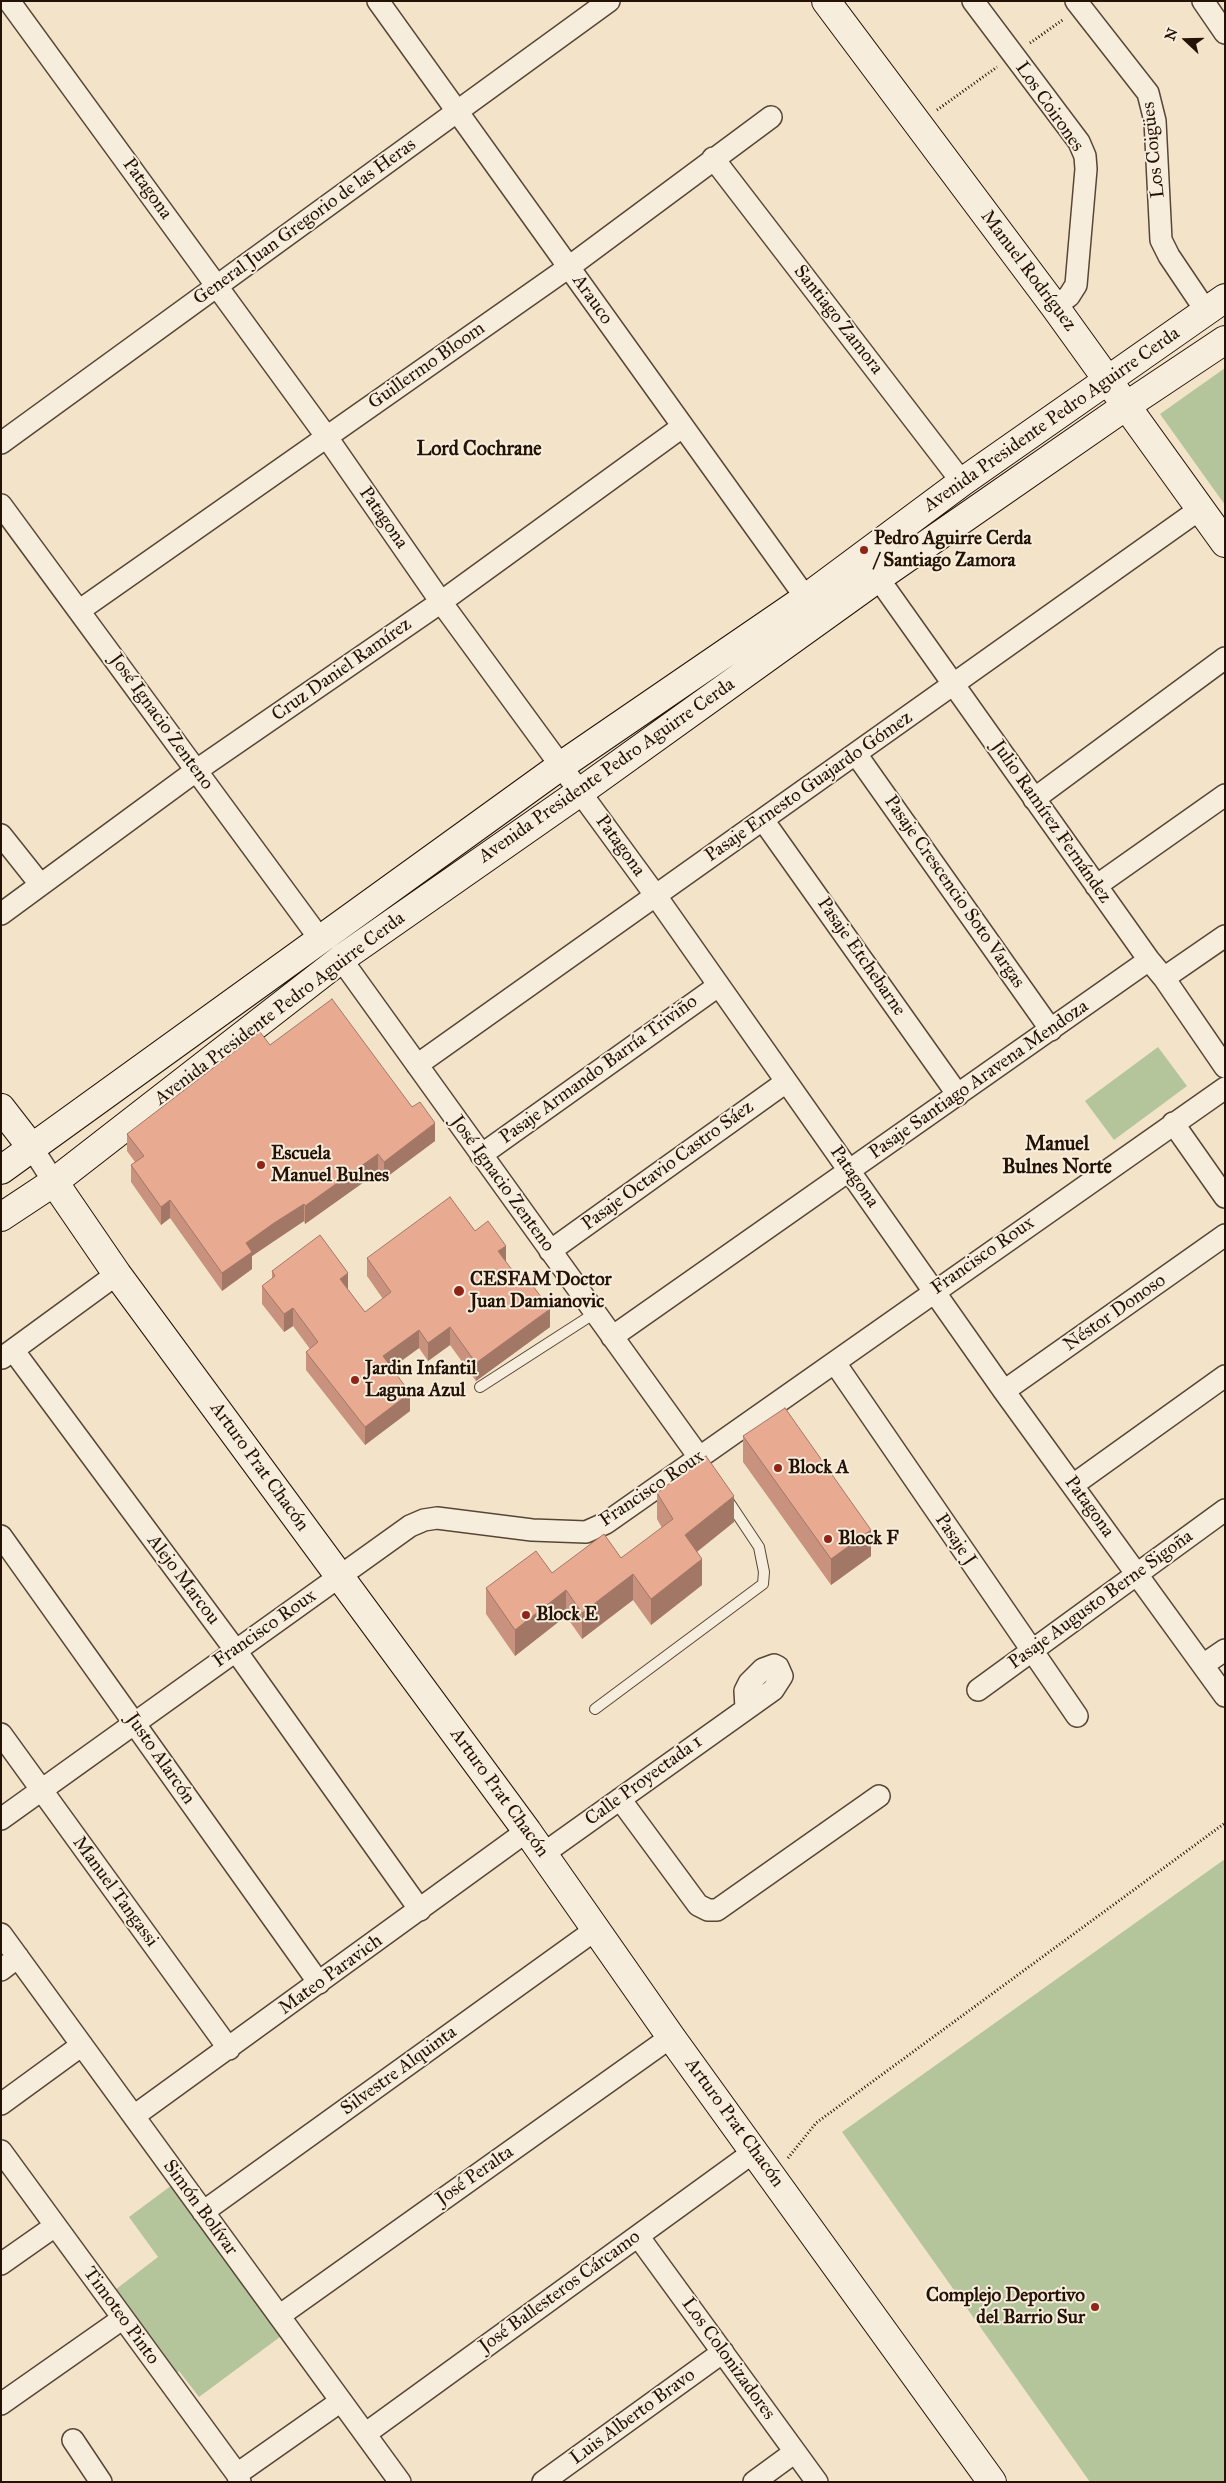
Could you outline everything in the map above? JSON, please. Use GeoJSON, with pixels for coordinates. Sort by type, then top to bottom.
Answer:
{"type":"FeatureCollection","features":[{"type":"Feature","properties":{"kind":"main road","name":"Manuel Rodríguez"},"geometry":{"type":"LineString","coordinates":[[826,1],[1055,307],[1225,543]]}},
{"type":"Feature","properties":{"kind":"main road","name":"Avenida Presidente Pedro Aguirre Cerda"},"geometry":{"type":"LineString","coordinates":[[1,1170],[562,765],[806,598],[962,482],[1215,304]]}},
{"type":"Feature","properties":{"kind":"main road","name":"Avenida Presidente Pedro Aguirre Cerda"},"geometry":{"type":"LineString","coordinates":[[1,1217],[54,1182],[340,959],[580,792],[878,578],[1126,406],[1225,340]]}},
{"type":"Feature","properties":{"kind":"main road"},"geometry":{"type":"LineString","coordinates":[[320,939],[340,959]]}},
{"type":"Feature","properties":{"kind":"main road","name":"Arturo Prat Chacón"},"geometry":{"type":"LineString","coordinates":[[1,1108],[32,1148]]}},
{"type":"Feature","properties":{"kind":"main road","name":"Arturo Prat Chacón"},"geometry":{"type":"LineString","coordinates":[[54,1182],[117,1274],[527,1831],[671,2037],[992,2482]]}},
{"type":"Feature","properties":{"kind":"street","name":"Patagona"},"geometry":{"type":"LineString","coordinates":[[9,1],[326,436],[441,602],[656,896],[1004,1391],[1138,1573],[1225,1696]]}},
{"type":"Feature","properties":{"kind":"street","name":"Arauco"},"geometry":{"type":"LineString","coordinates":[[378,1],[806,598]]}},
{"type":"Feature","properties":{"kind":"street","name":"General Juan Gregorio de las Heras"},"geometry":{"type":"LineString","coordinates":[[1,442],[609,1]]}},
{"type":"Feature","properties":{"kind":"street","name":"Los Coirones"},"geometry":{"type":"LineString","coordinates":[[973,1],[1078,142],[1085,156],[1086,169],[1076,285],[1069,296],[1055,307]]}},
{"type":"Feature","properties":{"kind":"street"},"geometry":{"type":"LineString","coordinates":[[1203,1],[1225,34]]}},
{"type":"Feature","properties":{"kind":"street","name":"Los Coigües"},"geometry":{"type":"LineString","coordinates":[[1078,4],[1148,93],[1154,122],[1161,240],[1168,256],[1215,304]]}},
{"type":"Feature","properties":{"kind":"street","name":"Guillermo Bloom"},"geometry":{"type":"LineString","coordinates":[[80,610],[568,267],[771,117]]}},
{"type":"Feature","properties":{"kind":"street","name":"Santiago Zamora"},"geometry":{"type":"LineString","coordinates":[[713,158],[962,482]]}},
{"type":"Feature","properties":{"kind":"street","name":"Cruz Daniel Ramírez"},"geometry":{"type":"LineString","coordinates":[[1,914],[197,770],[441,602],[682,427]]}},
{"type":"Feature","properties":{"kind":"street","name":"José Ignacio Zenteno"},"geometry":{"type":"LineString","coordinates":[[1,505],[320,939]]}},
{"type":"Feature","properties":{"kind":"street","name":"Pasaje Ernesto Guajardo Gómez"},"geometry":{"type":"LineString","coordinates":[[416,1065],[1200,509]]}},
{"type":"Feature","properties":{"kind":"street","name":"Julio Ramírez Fernández"},"geometry":{"type":"LineString","coordinates":[[878,578],[1225,1066]]}},
{"type":"Feature","properties":{"kind":"street"},"geometry":{"type":"LineString","coordinates":[[1034,799],[1225,658]]}},
{"type":"Feature","properties":{"kind":"street","name":"Pasaje Crescencio Soto Vargas"},"geometry":{"type":"LineString","coordinates":[[856,754],[1051,1030]]}},
{"type":"Feature","properties":{"kind":"street"},"geometry":{"type":"LineString","coordinates":[[1096,886],[1225,795]]}},
{"type":"Feature","properties":{"kind":"street","name":"Pasaje Etchebarne"},"geometry":{"type":"LineString","coordinates":[[763,820],[958,1095]]}},
{"type":"Feature","properties":{"kind":"street"},"geometry":{"type":"LineString","coordinates":[[1,835],[40,884]]}},
{"type":"Feature","properties":{"kind":"street"},"geometry":{"type":"LineString","coordinates":[[1164,978],[1225,936]]}},
{"type":"Feature","properties":{"kind":"street","name":"José Ignacio Zenteno"},"geometry":{"type":"LineString","coordinates":[[340,959],[702,1462]]}},
{"type":"Feature","properties":{"kind":"street","name":"Pasaje Santiago Aravena Mendoza"},"geometry":{"type":"LineString","coordinates":[[612,1337],[1149,960]]}},
{"type":"Feature","properties":{"kind":"street","name":"Pasaje Armando Barría Triviño"},"geometry":{"type":"LineString","coordinates":[[481,1155],[718,986]]}},
{"type":"Feature","properties":{"kind":"street","name":"Pasaje Octavio Castro Sáez"},"geometry":{"type":"LineString","coordinates":[[550,1251],[786,1082]]}},
{"type":"Feature","properties":{"kind":"street","name":"Francisco Roux"},"geometry":{"type":"LineString","coordinates":[[1,1818],[410,1526],[424,1520],[437,1518],[532,1530],[586,1532],[606,1523],[702,1462],[934,1290],[1225,1088]]}},
{"type":"Feature","properties":{"kind":"street"},"geometry":{"type":"LineString","coordinates":[[1172,1123],[1225,1198]]}},
{"type":"Feature","properties":{"kind":"street","name":"Arturo Prat Chacón"},"geometry":{"type":"LineString","coordinates":[[32,1148],[54,1182]]}},
{"type":"Feature","properties":{"kind":"street","name":"Néstor Donoso"},"geometry":{"type":"LineString","coordinates":[[1004,1391],[1225,1235]]}},
{"type":"Feature","properties":{"kind":"street"},"geometry":{"type":"LineString","coordinates":[[7,1354],[117,1274]]}},
{"type":"Feature","properties":{"kind":"street","name":"Alejo Marcou"},"geometry":{"type":"LineString","coordinates":[[7,1354],[236,1651],[420,1910]]}},
{"type":"Feature","properties":{"kind":"street","name":"Pasaje J"},"geometry":{"type":"LineString","coordinates":[[835,1363],[1077,1716]]}},
{"type":"Feature","properties":{"kind":"street"},"geometry":{"type":"LineString","coordinates":[[1073,1485],[1225,1376]]}},
{"type":"Feature","properties":{"kind":"street","name":"Pasaje Augusto Berne Sigoña"},"geometry":{"type":"LineString","coordinates":[[978,1690],[1225,1510]]}},
{"type":"Feature","properties":{"kind":"street","name":"Justo Alarcón"},"geometry":{"type":"LineString","coordinates":[[1,1536],[320,1983]]}},
{"type":"Feature","properties":{"kind":"street"},"geometry":{"type":"LineString","coordinates":[[1203,1665],[1225,1650]]}},
{"type":"Feature","properties":{"kind":"street","name":"Calle Proyectada 1"},"geometry":{"type":"LineString","coordinates":[[543,1854],[746,1708]]}},
{"type":"Feature","properties":{"kind":"street","name":"Manuel Tangassi"},"geometry":{"type":"LineString","coordinates":[[1,1734],[229,2049]]}},
{"type":"Feature","properties":{"kind":"street"},"geometry":{"type":"LineString","coordinates":[[620,1799],[698,1904],[708,1910],[717,1910],[878,1796]]}},
{"type":"Feature","properties":{"kind":"street","name":"Mateo Paravich"},"geometry":{"type":"LineString","coordinates":[[134,2116],[229,2049],[527,1831]]}},
{"type":"Feature","properties":{"kind":"street","name":"Silvestre Alquinta"},"geometry":{"type":"LineString","coordinates":[[203,2212],[595,1930]]}},
{"type":"Feature","properties":{"kind":"street","name":"Simón Bolívar"},"geometry":{"type":"LineString","coordinates":[[1,1934],[400,2482]]}},
{"type":"Feature","properties":{"kind":"street"},"geometry":{"type":"LineString","coordinates":[[1,1970],[18,1957]]}},
{"type":"Feature","properties":{"kind":"street","name":"José Peralta"},"geometry":{"type":"LineString","coordinates":[[279,2316],[671,2037]]}},
{"type":"Feature","properties":{"kind":"street"},"geometry":{"type":"LineString","coordinates":[[1,2104],[82,2045]]}},
{"type":"Feature","properties":{"kind":"street","name":"Timoteo Pinto"},"geometry":{"type":"LineString","coordinates":[[1,2150],[238,2478]]}},
{"type":"Feature","properties":{"kind":"street","name":"José Ballesteros Cárcamo"},"geometry":{"type":"LineString","coordinates":[[365,2434],[755,2151]]}},
{"type":"Feature","properties":{"kind":"street"},"geometry":{"type":"LineString","coordinates":[[1,2264],[55,2226]]}},
{"type":"Feature","properties":{"kind":"street","name":"Los Colonizadores"},"geometry":{"type":"LineString","coordinates":[[638,2236],[817,2482]]}},
{"type":"Feature","properties":{"kind":"street"},"geometry":{"type":"LineString","coordinates":[[1,2404],[122,2319]]}},
{"type":"Feature","properties":{"kind":"street","name":"Luis Alberto Bravo"},"geometry":{"type":"LineString","coordinates":[[543,2482],[723,2352]]}},
{"type":"Feature","properties":{"kind":"street"},"geometry":{"type":"LineString","coordinates":[[238,2478],[341,2401]]}},
{"type":"Feature","properties":{"kind":"street"},"geometry":{"type":"LineString","coordinates":[[73,2440],[101,2482]]}},
{"type":"Feature","properties":{"kind":"street"},"geometry":{"type":"LineString","coordinates":[[754,2482],[795,2452]]}},
{"type":"Feature","properties":{"kind":"lane"},"geometry":{"type":"LineString","coordinates":[[480,1387],[595,1313]]}},
{"type":"Feature","properties":{"kind":"lane"},"geometry":{"type":"LineString","coordinates":[[595,1709],[763,1584],[764,1572],[759,1547],[721,1490]]}},
{"type":"Feature","properties":{"kind":"path"},"geometry":{"type":"LineString","coordinates":[[917,124],[1013,56],[1078,4]]}},
{"type":"Feature","properties":{"kind":"path"},"geometry":{"type":"LineString","coordinates":[[773,2176],[816,2123],[1225,1823]]}},
{"type":"Feature","properties":{"kind":"green space"},"geometry":{"type":"Polygon","coordinates":[[[1225,368],[1225,505],[1160,414],[1225,368]]]}},
{"type":"Feature","properties":{"kind":"green space"},"geometry":{"type":"Polygon","coordinates":[[[1158,1047],[1187,1086],[1114,1140],[1085,1101],[1158,1047]]]}},
{"type":"Feature","properties":{"kind":"green space","name":"Complejo Deportivo del Barrio Sur"},"geometry":{"type":"Polygon","coordinates":[[[1225,1859],[1225,2482],[1090,2482],[842,2132],[1225,1859]]]}},
{"type":"Feature","properties":{"kind":"green space"},"geometry":{"type":"Polygon","coordinates":[[[172,2185],[284,2334],[199,2397],[179,2371],[173,2375],[111,2293],[158,2257],[129,2217],[172,2185]]]}},
{"type":"Feature","properties":{"kind":"building","name":"Escuela Manuel Bulnes"},"geometry":{"type":"Polygon","coordinates":[[[332,999],[412,1107],[420,1102],[435,1123],[384,1162],[378,1154],[305,1206],[304,1204],[274,1223],[246,1243],[252,1252],[222,1273],[170,1200],[161,1207],[131,1165],[144,1156],[127,1134],[260,1032],[270,1045],[332,999]]]}},
{"type":"Feature","properties":{"kind":"building"},"geometry":{"type":"Polygon","coordinates":[[[450,1197],[475,1231],[488,1221],[506,1246],[498,1251],[524,1286],[530,1282],[550,1309],[476,1363],[450,1327],[428,1343],[419,1330],[383,1356],[410,1393],[365,1427],[306,1352],[318,1342],[293,1308],[284,1314],[262,1286],[275,1276],[272,1271],[320,1235],[348,1273],[340,1279],[365,1312],[391,1292],[367,1258],[450,1197]]]}},
{"type":"Feature","properties":{"kind":"building"},"geometry":{"type":"Polygon","coordinates":[[[785,1408],[871,1530],[831,1559],[743,1436],[785,1408]]]}},
{"type":"Feature","properties":{"kind":"building"},"geometry":{"type":"Polygon","coordinates":[[[706,1456],[734,1496],[685,1535],[702,1559],[651,1599],[633,1574],[582,1613],[566,1590],[515,1630],[486,1588],[536,1551],[552,1573],[604,1534],[621,1558],[673,1519],[657,1493],[706,1456]]]}},
{"type":"Feature","properties":{"kind":"place","name":"Pedro Aguirre Cerda / Santiago Zamora"},"geometry":{"type":"Point","coordinates":[864,550]}},
{"type":"Feature","properties":{"kind":"place","name":"Escuela Manuel Bulnes"},"geometry":{"type":"Point","coordinates":[261,1165]}},
{"type":"Feature","properties":{"kind":"place","name":"CESFAM Doctor Juan Damianovic"},"geometry":{"type":"Point","coordinates":[459,1291]}},
{"type":"Feature","properties":{"kind":"place","name":"Jardin Infantil Laguna Azul"},"geometry":{"type":"Point","coordinates":[355,1380]}},
{"type":"Feature","properties":{"kind":"place","name":"Block A"},"geometry":{"type":"Point","coordinates":[778,1468]}},
{"type":"Feature","properties":{"kind":"place","name":"Block F"},"geometry":{"type":"Point","coordinates":[828,1539]}},
{"type":"Feature","properties":{"kind":"place","name":"Block E"},"geometry":{"type":"Point","coordinates":[526,1615]}},
{"type":"Feature","properties":{"kind":"place","name":"Complejo Deportivo del Barrio Sur"},"geometry":{"type":"Point","coordinates":[1095,2307]}},
{"type":"Feature","properties":{"kind":"district","name":"Lord Cochrane"},"geometry":{"type":"Point","coordinates":[479,450]}},
{"type":"Feature","properties":{"kind":"district","name":"Manuel Bulnes Norte"},"geometry":{"type":"Point","coordinates":[1057,1156]}}]}
